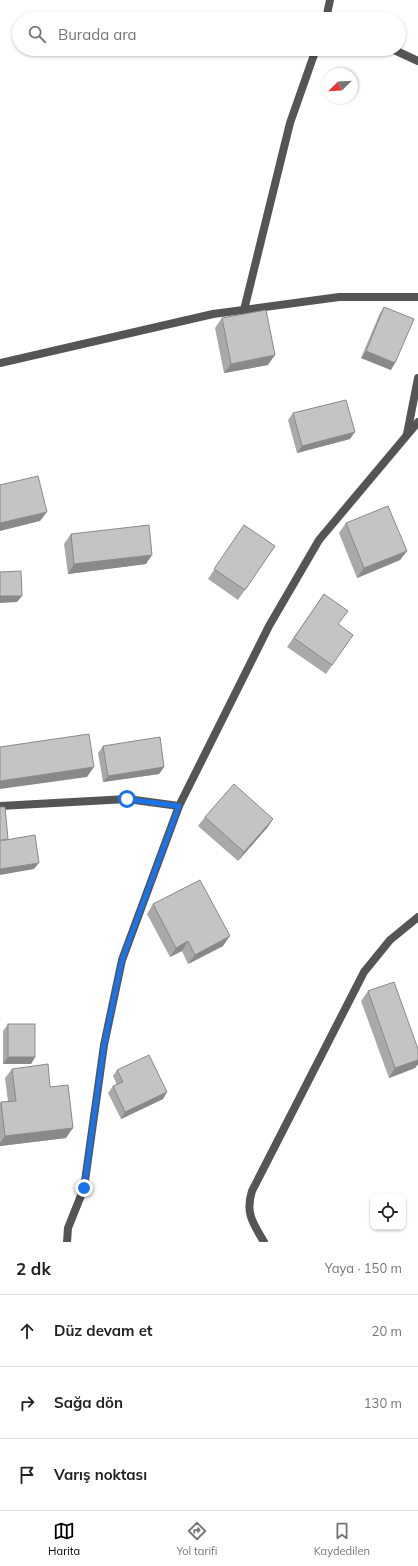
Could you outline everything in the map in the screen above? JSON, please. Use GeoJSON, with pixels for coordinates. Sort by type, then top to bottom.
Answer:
{"type":"FeatureCollection","features":[{"type":"Feature","properties":{"kind":"street"},"geometry":{"type":"LineString","coordinates":[[328,12],[330,0]]}},
{"type":"Feature","properties":{"kind":"street"},"geometry":{"type":"LineString","coordinates":[[406,55],[418,61]]}},
{"type":"Feature","properties":{"kind":"street"},"geometry":{"type":"LineString","coordinates":[[244,310],[290,123],[314,56]]}},
{"type":"Feature","properties":{"kind":"street"},"geometry":{"type":"LineString","coordinates":[[0,363],[213,314],[339,297],[418,297]]}},
{"type":"Feature","properties":{"kind":"street"},"geometry":{"type":"LineString","coordinates":[[407,434],[418,378]]}},
{"type":"Feature","properties":{"kind":"street"},"geometry":{"type":"LineString","coordinates":[[67,1242],[68,1228],[84,1188],[104,1045],[122,960],[179,806],[269,626],[319,540],[418,422]]}},
{"type":"Feature","properties":{"kind":"street"},"geometry":{"type":"LineString","coordinates":[[0,806],[127,799],[179,806]]}},
{"type":"Feature","properties":{"kind":"street"},"geometry":{"type":"LineString","coordinates":[[264,1242],[249,1214],[252,1191],[364,972],[390,940],[418,917]]}},
{"type":"Feature","properties":{"kind":"building"},"geometry":{"type":"Polygon","coordinates":[[[384,307],[414,319],[395,363],[366,351],[384,307]]]}},
{"type":"Feature","properties":{"kind":"building"},"geometry":{"type":"Polygon","coordinates":[[[266,310],[275,355],[231,364],[222,318],[266,310]]]}},
{"type":"Feature","properties":{"kind":"building"},"geometry":{"type":"Polygon","coordinates":[[[346,400],[355,432],[302,446],[293,413],[346,400]]]}},
{"type":"Feature","properties":{"kind":"building"},"geometry":{"type":"Polygon","coordinates":[[[38,476],[47,512],[0,523],[0,485],[38,476]]]}},
{"type":"Feature","properties":{"kind":"building"},"geometry":{"type":"Polygon","coordinates":[[[388,506],[407,551],[364,568],[346,523],[388,506]]]}},
{"type":"Feature","properties":{"kind":"building"},"geometry":{"type":"Polygon","coordinates":[[[149,525],[152,555],[74,564],[71,534],[149,525]]]}},
{"type":"Feature","properties":{"kind":"building"},"geometry":{"type":"Polygon","coordinates":[[[244,525],[275,546],[245,590],[214,569],[244,525]]]}},
{"type":"Feature","properties":{"kind":"building"},"geometry":{"type":"Polygon","coordinates":[[[21,571],[22,596],[0,596],[0,572],[21,571]]]}},
{"type":"Feature","properties":{"kind":"building"},"geometry":{"type":"Polygon","coordinates":[[[324,594],[348,611],[338,624],[353,635],[332,665],[294,638],[324,594]]]}},
{"type":"Feature","properties":{"kind":"building"},"geometry":{"type":"Polygon","coordinates":[[[89,734],[94,767],[0,781],[0,747],[89,734]]]}},
{"type":"Feature","properties":{"kind":"building"},"geometry":{"type":"Polygon","coordinates":[[[160,737],[164,767],[108,776],[103,746],[160,737]]]}},
{"type":"Feature","properties":{"kind":"building"},"geometry":{"type":"Polygon","coordinates":[[[234,784],[273,819],[244,852],[205,817],[234,784]]]}},
{"type":"Feature","properties":{"kind":"building"},"geometry":{"type":"Polygon","coordinates":[[[0,807],[5,807],[8,839],[0,840],[0,807]]]}},
{"type":"Feature","properties":{"kind":"building"},"geometry":{"type":"Polygon","coordinates":[[[35,835],[39,863],[0,869],[0,841],[35,835]]]}},
{"type":"Feature","properties":{"kind":"building"},"geometry":{"type":"Polygon","coordinates":[[[200,880],[230,936],[195,955],[188,941],[176,948],[153,904],[200,880]]]}},
{"type":"Feature","properties":{"kind":"building"},"geometry":{"type":"Polygon","coordinates":[[[394,982],[418,1049],[418,1060],[395,1068],[368,991],[394,982]]]}},
{"type":"Feature","properties":{"kind":"building"},"geometry":{"type":"Polygon","coordinates":[[[8,1024],[35,1024],[35,1057],[8,1057],[8,1024]]]}},
{"type":"Feature","properties":{"kind":"building"},"geometry":{"type":"Polygon","coordinates":[[[149,1055],[167,1092],[125,1112],[113,1086],[123,1082],[117,1070],[149,1055]]]}},
{"type":"Feature","properties":{"kind":"building"},"geometry":{"type":"Polygon","coordinates":[[[48,1064],[50,1087],[68,1085],[73,1128],[5,1136],[1,1102],[16,1101],[12,1069],[48,1064]]]}},
{"type":"Feature","properties":{"kind":"route"},"geometry":{"type":"LineString","coordinates":[[84,1188],[104,1045],[122,960],[179,806],[127,799]]}}]}
